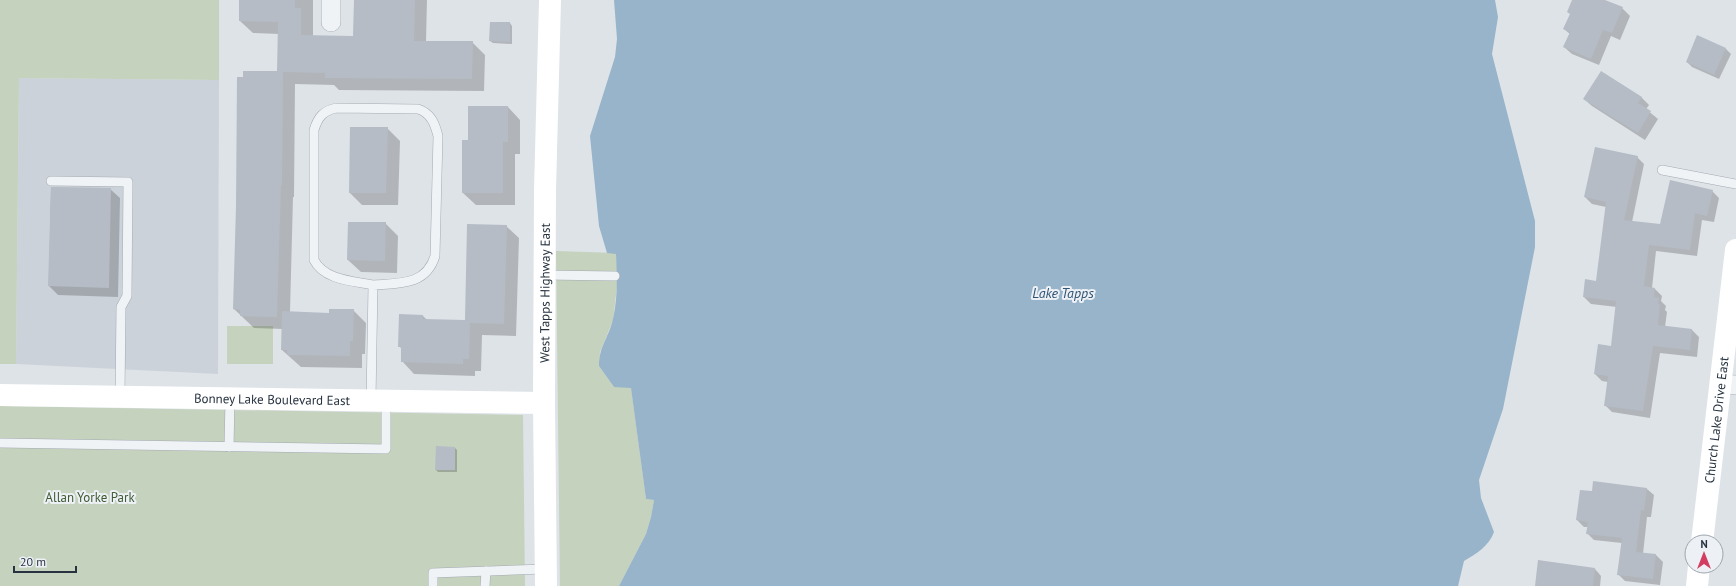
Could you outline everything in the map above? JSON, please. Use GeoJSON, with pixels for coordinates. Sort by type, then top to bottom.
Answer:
{"type":"FeatureCollection","features":[{"type":"Feature","properties":{"kind":"street"},"geometry":{"type":"LineString","coordinates":[[331,0],[331,22]]}},
{"type":"Feature","properties":{"kind":"street","name":"West Tapps Highway East"},"geometry":{"type":"LineString","coordinates":[[545,577],[545,275],[550,0]]}},
{"type":"Feature","properties":{"kind":"street","name":"Church Lake Drive East"},"geometry":{"type":"LineString","coordinates":[[1703,534],[1729,385],[1736,250]]}},
{"type":"Feature","properties":{"kind":"street","name":"Bonney Lake Boulevard East"},"geometry":{"type":"LineString","coordinates":[[0,395],[544,403]]}},
{"type":"Feature","properties":{"kind":"street"},"geometry":{"type":"LineString","coordinates":[[1697,586],[1698,574]]}},
{"type":"Feature","properties":{"kind":"lane"},"geometry":{"type":"LineString","coordinates":[[336,108],[418,109],[426,111],[432,119],[438,136],[435,256],[432,264],[418,279],[407,282],[373,285],[331,276],[322,272],[314,260],[314,130],[322,114],[327,110],[336,108]]}},
{"type":"Feature","properties":{"kind":"lane"},"geometry":{"type":"LineString","coordinates":[[1662,170],[1736,184]]}},
{"type":"Feature","properties":{"kind":"lane"},"geometry":{"type":"LineString","coordinates":[[50,181],[128,182],[127,296],[121,307],[120,397]]}},
{"type":"Feature","properties":{"kind":"lane"},"geometry":{"type":"LineString","coordinates":[[545,275],[615,276]]}},
{"type":"Feature","properties":{"kind":"lane"},"geometry":{"type":"LineString","coordinates":[[0,443],[386,449],[379,401],[373,285]]}},
{"type":"Feature","properties":{"kind":"lane"},"geometry":{"type":"LineString","coordinates":[[229,447],[230,399]]}},
{"type":"Feature","properties":{"kind":"lane"},"geometry":{"type":"LineString","coordinates":[[433,586],[433,573],[486,571],[545,577]]}},
{"type":"Feature","properties":{"kind":"lane"},"geometry":{"type":"LineString","coordinates":[[485,586],[486,571]]}},
{"type":"Feature","properties":{"kind":"shaded area"},"geometry":{"type":"Polygon","coordinates":[[[19,78],[219,80],[218,374],[16,364],[19,78]]]}},
{"type":"Feature","properties":{"kind":"green space"},"geometry":{"type":"Polygon","coordinates":[[[0,0],[219,0],[219,80],[19,78],[16,364],[0,364],[0,0]]]}},
{"type":"Feature","properties":{"kind":"green space"},"geometry":{"type":"Polygon","coordinates":[[[556,251],[616,253],[618,277],[613,320],[600,352],[599,366],[614,387],[631,387],[646,499],[654,500],[646,534],[619,586],[560,586],[556,251]]]}},
{"type":"Feature","properties":{"kind":"green space"},"geometry":{"type":"Polygon","coordinates":[[[227,326],[273,326],[273,364],[227,364],[227,326]]]}},
{"type":"Feature","properties":{"kind":"green space","name":"Allan Yorke Park"},"geometry":{"type":"Polygon","coordinates":[[[0,406],[523,415],[525,586],[0,586],[0,406]]]}},
{"type":"Feature","properties":{"kind":"water","name":"Lake Tapps"},"geometry":{"type":"Polygon","coordinates":[[[614,0],[1495,0],[1498,17],[1492,54],[1535,221],[1535,247],[1503,409],[1479,480],[1481,498],[1494,532],[1492,537],[1482,549],[1464,561],[1458,586],[619,586],[646,534],[654,500],[646,499],[631,388],[614,387],[599,366],[602,347],[615,311],[617,286],[616,254],[607,253],[599,226],[590,136],[615,57],[617,39],[614,0]]]}},
{"type":"Feature","properties":{"kind":"building"},"geometry":{"type":"Polygon","coordinates":[[[239,0],[295,0],[295,8],[301,8],[301,35],[353,36],[354,0],[415,0],[414,41],[473,41],[472,79],[325,78],[325,73],[283,72],[282,185],[277,317],[240,316],[240,310],[233,309],[236,207],[237,77],[243,77],[243,71],[277,71],[278,22],[239,21],[239,0]]]}},
{"type":"Feature","properties":{"kind":"building"},"geometry":{"type":"Polygon","coordinates":[[[1572,0],[1605,0],[1623,7],[1612,33],[1603,30],[1591,59],[1563,47],[1570,32],[1563,29],[1570,14],[1567,12],[1572,0]]]}},
{"type":"Feature","properties":{"kind":"building"},"geometry":{"type":"Polygon","coordinates":[[[490,22],[510,22],[510,42],[489,41],[490,22]]]}},
{"type":"Feature","properties":{"kind":"building"},"geometry":{"type":"Polygon","coordinates":[[[1697,35],[1726,48],[1714,75],[1686,62],[1697,35]]]}},
{"type":"Feature","properties":{"kind":"building"},"geometry":{"type":"Polygon","coordinates":[[[1601,71],[1642,97],[1638,103],[1651,111],[1638,133],[1583,99],[1601,71]]]}},
{"type":"Feature","properties":{"kind":"building"},"geometry":{"type":"Polygon","coordinates":[[[468,106],[508,106],[508,142],[503,142],[503,193],[462,193],[462,140],[468,140],[468,106]]]}},
{"type":"Feature","properties":{"kind":"building"},"geometry":{"type":"Polygon","coordinates":[[[350,127],[388,127],[386,193],[349,193],[350,127]]]}},
{"type":"Feature","properties":{"kind":"building"},"geometry":{"type":"Polygon","coordinates":[[[1595,147],[1638,156],[1624,220],[1660,224],[1670,180],[1713,190],[1707,216],[1695,213],[1690,250],[1649,245],[1644,286],[1655,288],[1654,297],[1659,298],[1658,304],[1660,304],[1658,325],[1692,329],[1690,350],[1653,346],[1643,411],[1604,406],[1608,376],[1594,374],[1598,344],[1611,346],[1616,301],[1583,297],[1585,279],[1596,281],[1606,202],[1584,197],[1595,147]]]}},
{"type":"Feature","properties":{"kind":"building"},"geometry":{"type":"Polygon","coordinates":[[[51,187],[111,188],[109,288],[48,286],[51,187]]]}},
{"type":"Feature","properties":{"kind":"building"},"geometry":{"type":"Polygon","coordinates":[[[348,222],[386,222],[385,261],[347,260],[348,222]]]}},
{"type":"Feature","properties":{"kind":"building"},"geometry":{"type":"Polygon","coordinates":[[[467,224],[507,225],[504,324],[470,323],[469,359],[463,359],[463,364],[401,362],[401,347],[398,347],[399,314],[423,315],[423,319],[465,320],[467,224]]]}},
{"type":"Feature","properties":{"kind":"building"},"geometry":{"type":"Polygon","coordinates":[[[329,309],[354,309],[353,341],[350,341],[350,356],[287,355],[287,350],[281,350],[282,311],[329,313],[329,309]]]}},
{"type":"Feature","properties":{"kind":"building"},"geometry":{"type":"Polygon","coordinates":[[[436,446],[455,447],[455,470],[435,470],[436,446]]]}},
{"type":"Feature","properties":{"kind":"building"},"geometry":{"type":"Polygon","coordinates":[[[1593,481],[1647,488],[1644,511],[1641,510],[1636,552],[1656,554],[1653,579],[1617,575],[1622,538],[1586,534],[1588,522],[1576,520],[1580,490],[1592,491],[1593,481]]]}},
{"type":"Feature","properties":{"kind":"building"},"geometry":{"type":"Polygon","coordinates":[[[1538,560],[1595,568],[1593,586],[1535,586],[1538,560]]]}}]}
